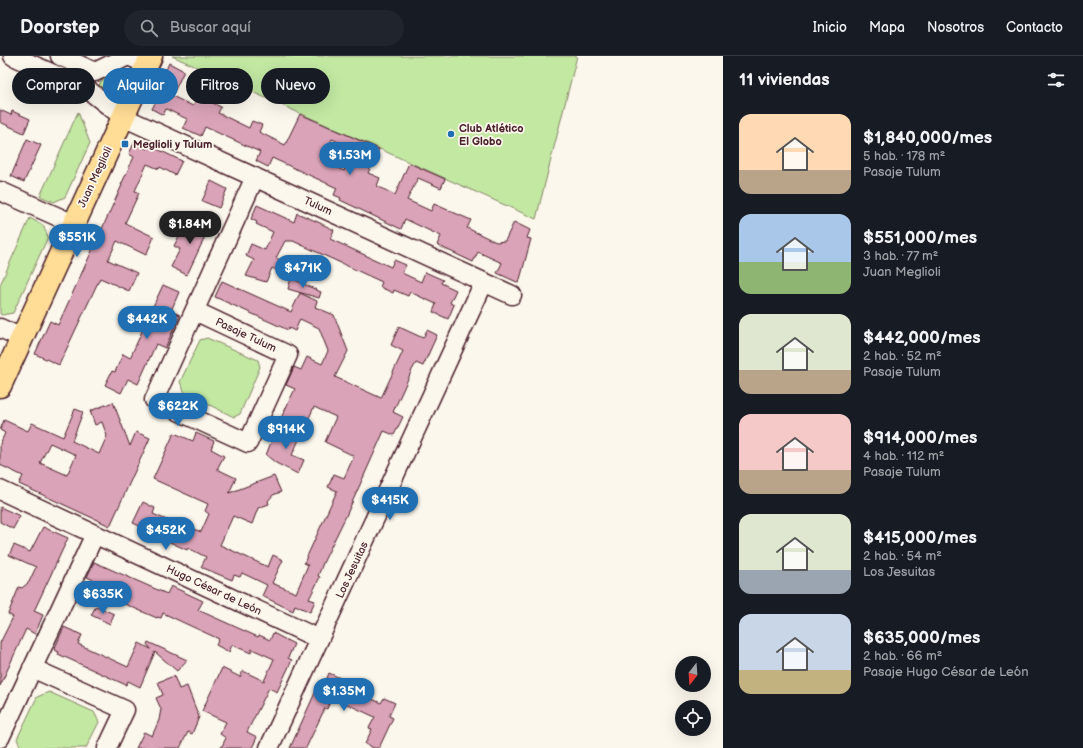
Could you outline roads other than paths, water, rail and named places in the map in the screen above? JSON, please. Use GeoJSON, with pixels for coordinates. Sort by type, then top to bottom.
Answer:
{"type":"FeatureCollection","features":[{"type":"Feature","properties":{"kind":"main road","name":"Juan Meglioli"},"geometry":{"type":"LineString","coordinates":[[0,386],[149,60]]}},
{"type":"Feature","properties":{"kind":"street","name":"Tulum"},"geometry":{"type":"LineString","coordinates":[[13,56],[40,68]]}},
{"type":"Feature","properties":{"kind":"street"},"geometry":{"type":"LineString","coordinates":[[60,56],[86,68]]}},
{"type":"Feature","properties":{"kind":"street"},"geometry":{"type":"LineString","coordinates":[[95,72],[128,56],[149,60]]}},
{"type":"Feature","properties":{"kind":"street","name":"Tulum"},"geometry":{"type":"LineString","coordinates":[[95,95],[123,117],[512,295]]}},
{"type":"Feature","properties":{"kind":"street","name":"Pasaje Tulum"},"geometry":{"type":"LineString","coordinates":[[195,311],[288,355],[248,443],[154,400],[255,177]]}},
{"type":"Feature","properties":{"kind":"street"},"geometry":{"type":"LineString","coordinates":[[0,191],[74,224]]}},
{"type":"Feature","properties":{"kind":"street","name":"Los Jesuitas"},"geometry":{"type":"LineString","coordinates":[[269,748],[484,282]]}},
{"type":"Feature","properties":{"kind":"street"},"geometry":{"type":"LineString","coordinates":[[0,328],[22,338]]}},
{"type":"Feature","properties":{"kind":"street","name":"Hugo César de León"},"geometry":{"type":"LineString","coordinates":[[0,490],[319,639]]}},
{"type":"Feature","properties":{"kind":"street"},"geometry":{"type":"LineString","coordinates":[[0,738],[94,534]]}},
{"type":"Feature","properties":{"kind":"street"},"geometry":{"type":"LineString","coordinates":[[32,668],[124,710],[107,748]]}},
{"type":"Feature","properties":{"kind":"place","name":"Club Atlético El Globo"},"geometry":{"type":"Point","coordinates":[451,134]}},
{"type":"Feature","properties":{"kind":"place","name":"Meglioli y Tulum"},"geometry":{"type":"Point","coordinates":[125,144]}}]}
